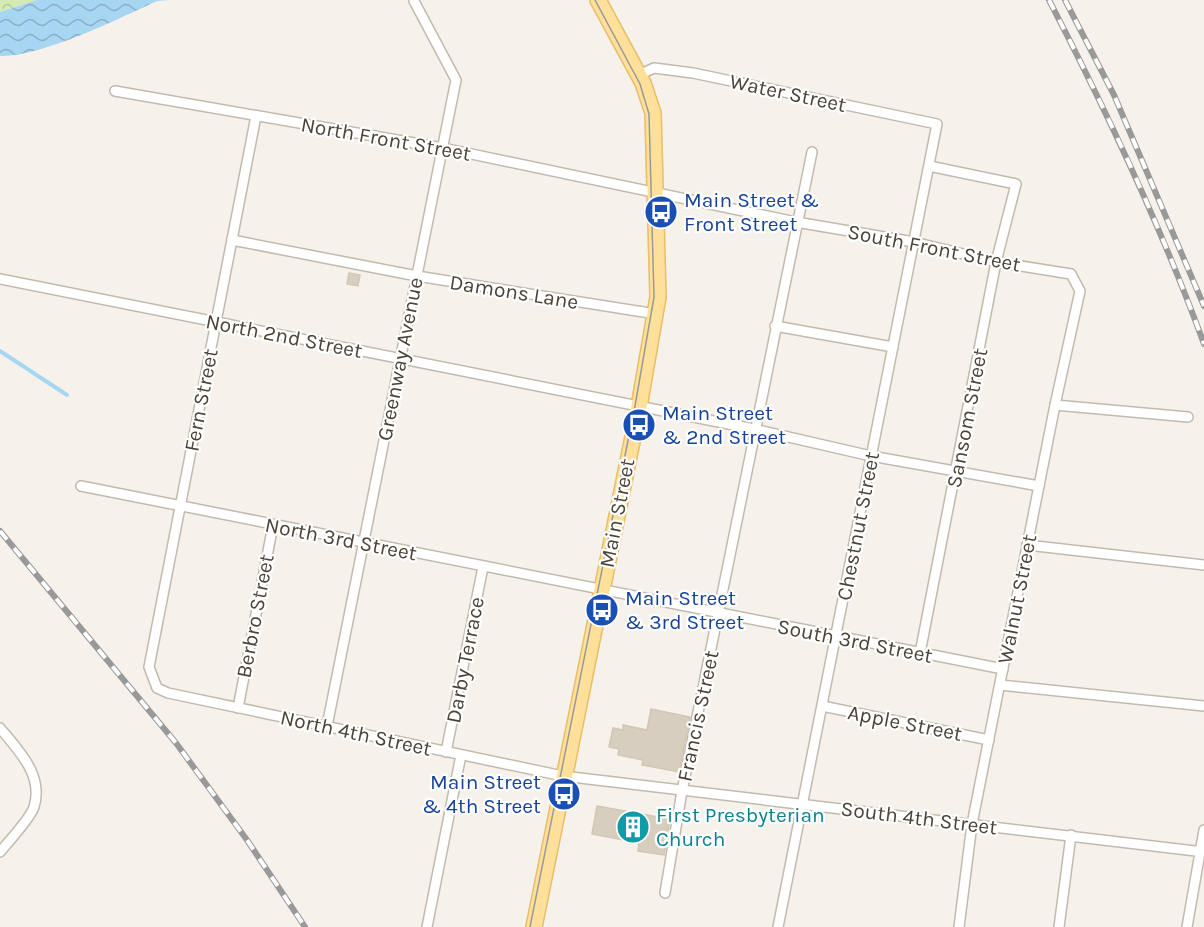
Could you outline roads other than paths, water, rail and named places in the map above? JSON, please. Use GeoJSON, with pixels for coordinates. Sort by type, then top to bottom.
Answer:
{"type":"FeatureCollection","features":[{"type":"Feature","properties":{"kind":"main road","name":"Main Street"},"geometry":{"type":"LineString","coordinates":[[534,927],[656,314],[657,192],[654,122],[649,98],[639,75],[598,0]]}},
{"type":"Feature","properties":{"kind":"street","name":"Greenway Avenue"},"geometry":{"type":"LineString","coordinates":[[327,726],[456,81],[414,1]]}},
{"type":"Feature","properties":{"kind":"street","name":"Water Street"},"geometry":{"type":"LineString","coordinates":[[639,75],[654,68],[693,73],[937,124]]}},
{"type":"Feature","properties":{"kind":"street","name":"North Front Street"},"geometry":{"type":"LineString","coordinates":[[115,91],[443,148],[657,192]]}},
{"type":"Feature","properties":{"kind":"street","name":"Fern Street"},"geometry":{"type":"LineString","coordinates":[[153,683],[149,667],[256,116]]}},
{"type":"Feature","properties":{"kind":"street","name":"Chestnut Street"},"geometry":{"type":"LineString","coordinates":[[778,927],[937,124]]}},
{"type":"Feature","properties":{"kind":"street","name":"Francis Street"},"geometry":{"type":"LineString","coordinates":[[665,893],[682,791],[812,152]]}},
{"type":"Feature","properties":{"kind":"street","name":"Sansom Street"},"geometry":{"type":"LineString","coordinates":[[920,653],[958,471],[996,262],[1016,184],[929,166]]}},
{"type":"Feature","properties":{"kind":"street","name":"South Front Street"},"geometry":{"type":"LineString","coordinates":[[657,192],[796,222],[914,243],[996,262],[1071,274]]}},
{"type":"Feature","properties":{"kind":"street","name":"Damons Lane"},"geometry":{"type":"LineString","coordinates":[[232,240],[417,276],[656,314]]}},
{"type":"Feature","properties":{"kind":"street","name":"Walnut Street"},"geometry":{"type":"LineString","coordinates":[[958,927],[972,824],[1055,405],[1080,291],[1071,274]]}},
{"type":"Feature","properties":{"kind":"street","name":"North 2nd Street"},"geometry":{"type":"LineString","coordinates":[[0,279],[754,429],[871,456],[1039,486]]}},
{"type":"Feature","properties":{"kind":"street"},"geometry":{"type":"LineString","coordinates":[[775,326],[893,347]]}},
{"type":"Feature","properties":{"kind":"street"},"geometry":{"type":"LineString","coordinates":[[1055,405],[1188,417]]}},
{"type":"Feature","properties":{"kind":"street","name":"North 3rd Street"},"geometry":{"type":"LineString","coordinates":[[81,486],[601,591]]}},
{"type":"Feature","properties":{"kind":"street","name":"Berbro Street"},"geometry":{"type":"LineString","coordinates":[[238,708],[273,525]]}},
{"type":"Feature","properties":{"kind":"street"},"geometry":{"type":"LineString","coordinates":[[1027,545],[1204,565]]}},
{"type":"Feature","properties":{"kind":"street","name":"Darby Terrace"},"geometry":{"type":"LineString","coordinates":[[446,752],[483,567]]}},
{"type":"Feature","properties":{"kind":"street","name":"South 3rd Street"},"geometry":{"type":"LineString","coordinates":[[601,591],[1003,669]]}},
{"type":"Feature","properties":{"kind":"street","name":"North 4th Street"},"geometry":{"type":"LineString","coordinates":[[153,683],[168,693],[563,776]]}},
{"type":"Feature","properties":{"kind":"street"},"geometry":{"type":"LineString","coordinates":[[1000,685],[1204,706]]}},
{"type":"Feature","properties":{"kind":"street","name":"Apple Street"},"geometry":{"type":"LineString","coordinates":[[822,706],[989,740]]}},
{"type":"Feature","properties":{"kind":"street"},"geometry":{"type":"LineString","coordinates":[[0,728],[28,762],[36,790],[34,808],[0,852]]}},
{"type":"Feature","properties":{"kind":"street","name":"Darby Terrace"},"geometry":{"type":"LineString","coordinates":[[427,927],[461,754]]}},
{"type":"Feature","properties":{"kind":"street","name":"South 4th Street"},"geometry":{"type":"LineString","coordinates":[[563,776],[1203,852]]}},
{"type":"Feature","properties":{"kind":"street"},"geometry":{"type":"LineString","coordinates":[[1187,927],[1203,852],[1204,830]]}},
{"type":"Feature","properties":{"kind":"street"},"geometry":{"type":"LineString","coordinates":[[1059,927],[1071,835]]}},
{"type":"Feature","properties":{"kind":"water"},"geometry":{"type":"Polygon","coordinates":[[[37,0],[169,0],[157,1],[57,44],[17,55],[0,56],[0,12],[37,0]]]}},
{"type":"Feature","properties":{"kind":"waterway"},"geometry":{"type":"LineString","coordinates":[[0,351],[67,395]]}},
{"type":"Feature","properties":{"kind":"tram line"},"geometry":{"type":"LineString","coordinates":[[530,927],[635,406],[654,297],[649,114],[640,84],[595,0]]}},
{"type":"Feature","properties":{"kind":"railway"},"geometry":{"type":"LineString","coordinates":[[1049,0],[1132,170],[1170,256],[1204,344]]}},
{"type":"Feature","properties":{"kind":"railway"},"geometry":{"type":"LineString","coordinates":[[1065,0],[1114,95],[1204,306]]}},
{"type":"Feature","properties":{"kind":"railway"},"geometry":{"type":"LineString","coordinates":[[0,531],[176,743],[247,840],[305,927]]}},
{"type":"Feature","properties":{"kind":"place","name":"Main Street & Front Street"},"geometry":{"type":"Point","coordinates":[661,212]}},
{"type":"Feature","properties":{"kind":"place","name":"Main Street & 2nd Street"},"geometry":{"type":"Point","coordinates":[639,425]}},
{"type":"Feature","properties":{"kind":"place","name":"Main Street & 3rd Street"},"geometry":{"type":"Point","coordinates":[602,610]}},
{"type":"Feature","properties":{"kind":"place","name":"Main Street & 4th Street"},"geometry":{"type":"Point","coordinates":[564,794]}},
{"type":"Feature","properties":{"kind":"place","name":"First Presbyterian Church"},"geometry":{"type":"Point","coordinates":[633,827]}}]}
